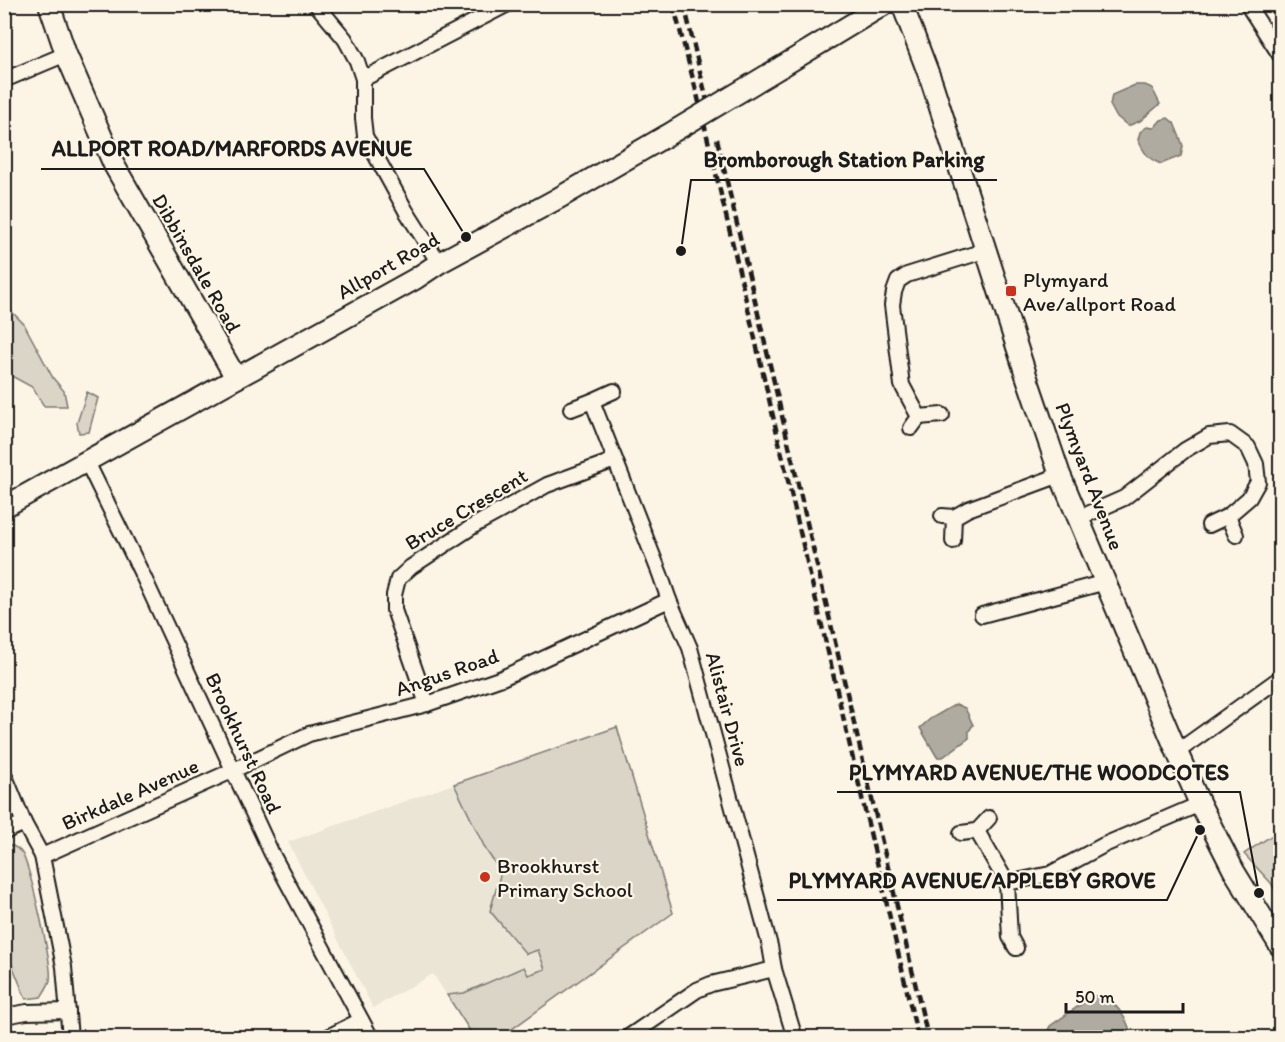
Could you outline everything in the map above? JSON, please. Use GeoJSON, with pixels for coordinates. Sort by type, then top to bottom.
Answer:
{"type":"FeatureCollection","features":[{"type":"Feature","properties":{"kind":"street","name":"Dibbinsdale Road"},"geometry":{"type":"LineString","coordinates":[[49,4],[66,54],[114,165],[236,378]]}},
{"type":"Feature","properties":{"kind":"street"},"geometry":{"type":"LineString","coordinates":[[316,4],[345,39],[357,61],[363,79],[365,136],[406,211],[439,263]]}},
{"type":"Feature","properties":{"kind":"street"},"geometry":{"type":"LineString","coordinates":[[363,79],[508,4]]}},
{"type":"Feature","properties":{"kind":"street","name":"Allport Road"},"geometry":{"type":"LineString","coordinates":[[4,507],[557,199],[781,68],[885,4]]}},
{"type":"Feature","properties":{"kind":"street","name":"Plymyard Avenue"},"geometry":{"type":"LineString","coordinates":[[902,4],[932,83],[1060,475],[1200,804],[1234,871],[1281,946]]}},
{"type":"Feature","properties":{"kind":"street"},"geometry":{"type":"LineString","coordinates":[[1247,4],[1281,55]]}},
{"type":"Feature","properties":{"kind":"street"},"geometry":{"type":"LineString","coordinates":[[4,80],[66,54]]}},
{"type":"Feature","properties":{"kind":"street"},"geometry":{"type":"LineString","coordinates":[[942,415],[915,423],[902,386],[892,304],[894,292],[898,281],[907,275],[987,249]]}},
{"type":"Feature","properties":{"kind":"street"},"geometry":{"type":"LineString","coordinates":[[571,409],[614,392]]}},
{"type":"Feature","properties":{"kind":"street","name":"Alistair Drive"},"geometry":{"type":"LineString","coordinates":[[592,401],[669,600],[690,648],[770,946],[774,969],[795,1038]]}},
{"type":"Feature","properties":{"kind":"street"},"geometry":{"type":"LineString","coordinates":[[1079,518],[1124,498],[1185,450],[1209,436],[1230,434],[1248,447],[1256,464],[1258,482],[1250,498],[1228,516],[1209,525]]}},
{"type":"Feature","properties":{"kind":"street","name":"Bruce Crescent"},"geometry":{"type":"LineString","coordinates":[[427,704],[394,610],[394,594],[398,579],[411,567],[475,525],[547,485],[615,460]]}},
{"type":"Feature","properties":{"kind":"street","name":"Brookhurst Road"},"geometry":{"type":"LineString","coordinates":[[87,462],[144,578],[271,852],[371,1038]]}},
{"type":"Feature","properties":{"kind":"street"},"geometry":{"type":"LineString","coordinates":[[953,541],[948,517],[1060,475]]}},
{"type":"Feature","properties":{"kind":"street"},"geometry":{"type":"LineString","coordinates":[[1228,516],[1236,535]]}},
{"type":"Feature","properties":{"kind":"street"},"geometry":{"type":"LineString","coordinates":[[982,615],[1106,582]]}},
{"type":"Feature","properties":{"kind":"street","name":"Angus Road"},"geometry":{"type":"LineString","coordinates":[[234,770],[309,734],[427,704],[502,678],[669,600]]}},
{"type":"Feature","properties":{"kind":"street"},"geometry":{"type":"LineString","coordinates":[[1177,752],[1281,678]]}},
{"type":"Feature","properties":{"kind":"street","name":"Birkdale Avenue"},"geometry":{"type":"LineString","coordinates":[[42,856],[234,770]]}},
{"type":"Feature","properties":{"kind":"street"},"geometry":{"type":"LineString","coordinates":[[4,774],[24,823],[42,856],[64,967],[70,1038]]}},
{"type":"Feature","properties":{"kind":"street"},"geometry":{"type":"LineString","coordinates":[[1007,883],[1050,874],[1104,846],[1200,804]]}},
{"type":"Feature","properties":{"kind":"street"},"geometry":{"type":"LineString","coordinates":[[961,833],[977,831],[989,818]]}},
{"type":"Feature","properties":{"kind":"street"},"geometry":{"type":"LineString","coordinates":[[4,832],[24,823]]}},
{"type":"Feature","properties":{"kind":"street"},"geometry":{"type":"LineString","coordinates":[[977,831],[1007,883],[1008,942]]}},
{"type":"Feature","properties":{"kind":"street"},"geometry":{"type":"LineString","coordinates":[[627,1038],[697,990],[711,984],[774,969]]}},
{"type":"Feature","properties":{"kind":"street"},"geometry":{"type":"LineString","coordinates":[[4,1016],[27,1012],[68,1011]]}},
{"type":"Feature","properties":{"kind":"street"},"geometry":{"type":"LineString","coordinates":[[326,1038],[361,1020]]}},
{"type":"Feature","properties":{"kind":"shaded area"},"geometry":{"type":"Polygon","coordinates":[[[1135,85],[1152,88],[1160,104],[1140,121],[1128,126],[1116,116],[1110,105],[1112,95],[1135,85]]]}},
{"type":"Feature","properties":{"kind":"shaded area"},"geometry":{"type":"Polygon","coordinates":[[[1168,118],[1174,123],[1183,146],[1181,156],[1161,164],[1147,155],[1138,140],[1140,132],[1147,127],[1154,128],[1161,120],[1168,118]]]}},
{"type":"Feature","properties":{"kind":"shaded area"},"geometry":{"type":"Polygon","coordinates":[[[11,311],[24,324],[53,378],[64,391],[67,406],[44,406],[32,387],[6,373],[5,312],[11,311]]]}},
{"type":"Feature","properties":{"kind":"shaded area"},"geometry":{"type":"Polygon","coordinates":[[[87,392],[98,398],[89,432],[79,433],[77,423],[87,392]]]}},
{"type":"Feature","properties":{"kind":"shaded area"},"geometry":{"type":"Polygon","coordinates":[[[956,704],[965,708],[973,725],[969,731],[969,738],[943,757],[937,757],[920,728],[930,719],[956,704]]]}},
{"type":"Feature","properties":{"kind":"shaded area","name":"Brookhurst Primary School"},"geometry":{"type":"Polygon","coordinates":[[[617,727],[673,913],[501,1037],[474,1037],[433,974],[373,1008],[288,842],[617,727]]]}},
{"type":"Feature","properties":{"kind":"shaded area"},"geometry":{"type":"Polygon","coordinates":[[[617,727],[673,913],[501,1037],[474,1037],[447,995],[464,993],[524,967],[528,975],[545,969],[538,950],[526,954],[490,911],[501,872],[486,850],[454,784],[617,727]]]}},
{"type":"Feature","properties":{"kind":"shaded area"},"geometry":{"type":"Polygon","coordinates":[[[1280,830],[1280,893],[1278,895],[1271,883],[1244,854],[1280,830]]]}},
{"type":"Feature","properties":{"kind":"shaded area"},"geometry":{"type":"Polygon","coordinates":[[[4,845],[13,846],[21,852],[34,893],[50,971],[50,980],[41,997],[26,999],[5,948],[4,845]]]}},
{"type":"Feature","properties":{"kind":"shaded area"},"geometry":{"type":"Polygon","coordinates":[[[1106,995],[1126,1020],[1131,1037],[1045,1036],[1050,1026],[1093,996],[1106,995]]]}},
{"type":"Feature","properties":{"kind":"railway"},"geometry":{"type":"LineString","coordinates":[[673,4],[738,266],[918,1038]]}},
{"type":"Feature","properties":{"kind":"railway"},"geometry":{"type":"LineString","coordinates":[[684,4],[707,101]]}},
{"type":"Feature","properties":{"kind":"railway"},"geometry":{"type":"LineString","coordinates":[[717,139],[928,1038]]}},
{"type":"Feature","properties":{"kind":"place","name":"ALLPORT ROAD/MARFORDS AVENUE"},"geometry":{"type":"Point","coordinates":[466,237]}},
{"type":"Feature","properties":{"kind":"place","name":"Bromborough Station Parking"},"geometry":{"type":"Point","coordinates":[681,251]}},
{"type":"Feature","properties":{"kind":"place","name":"Plymyard Ave/allport Road"},"geometry":{"type":"Point","coordinates":[1011,291]}},
{"type":"Feature","properties":{"kind":"place","name":"PLYMYARD AVENUE/APPLEBY GROVE"},"geometry":{"type":"Point","coordinates":[1200,830]}},
{"type":"Feature","properties":{"kind":"place","name":"Brookhurst Primary School"},"geometry":{"type":"Point","coordinates":[485,877]}},
{"type":"Feature","properties":{"kind":"place","name":"PLYMYARD AVENUE/THE WOODCOTES"},"geometry":{"type":"Point","coordinates":[1259,893]}}]}
